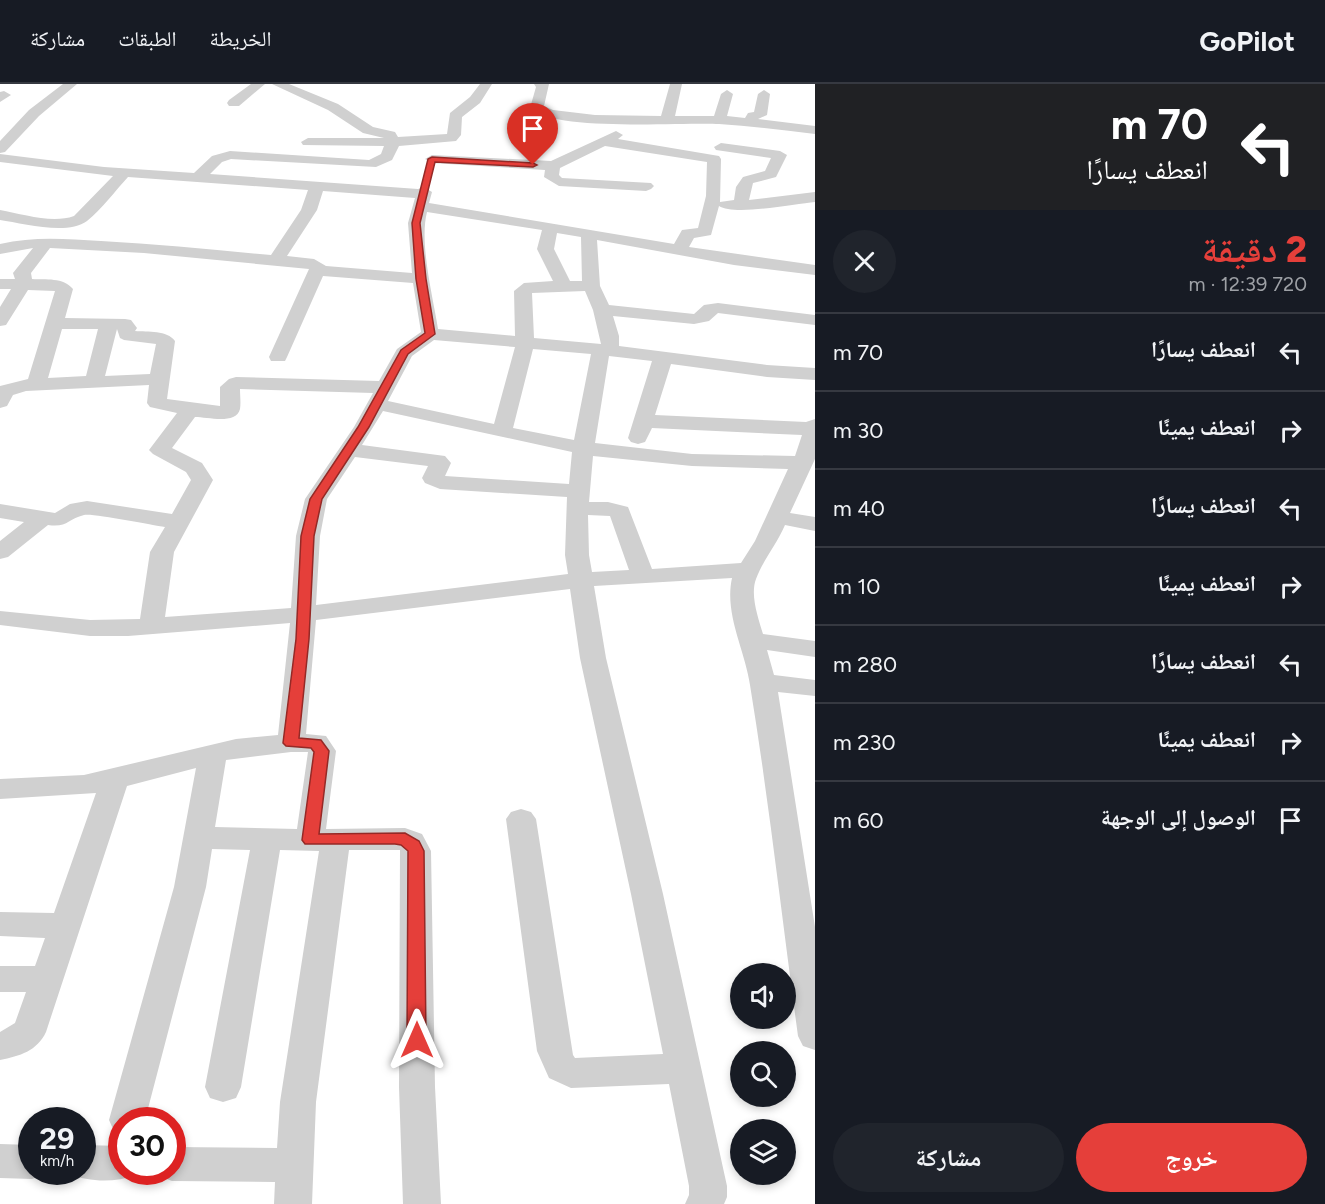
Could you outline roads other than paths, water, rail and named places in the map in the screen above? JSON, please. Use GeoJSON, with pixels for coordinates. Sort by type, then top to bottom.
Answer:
{"type":"FeatureCollection","features":[{"type":"Feature","properties":{"kind":"street"},"geometry":{"type":"LineString","coordinates":[[0,156],[34,113],[71,84],[77,84]]}},
{"type":"Feature","properties":{"kind":"street"},"geometry":{"type":"LineString","coordinates":[[234,102],[259,84]]}},
{"type":"Feature","properties":{"kind":"street"},"geometry":{"type":"LineString","coordinates":[[198,177],[217,159],[230,155],[376,163],[387,158],[393,142],[390,135],[361,126],[327,104],[278,84]]}},
{"type":"Feature","properties":{"kind":"street"},"geometry":{"type":"LineString","coordinates":[[308,142],[393,142],[454,137],[455,116],[475,100],[486,84]]}},
{"type":"Feature","properties":{"kind":"street"},"geometry":{"type":"LineString","coordinates":[[542,84],[537,108],[543,112],[581,118],[667,120],[687,130],[719,120],[815,130]]}},
{"type":"Feature","properties":{"kind":"street"},"geometry":{"type":"LineString","coordinates":[[667,120],[676,84]]}},
{"type":"Feature","properties":{"kind":"street"},"geometry":{"type":"LineString","coordinates":[[719,120],[727,94]]}},
{"type":"Feature","properties":{"kind":"street"},"geometry":{"type":"LineString","coordinates":[[749,150],[755,124],[753,116],[760,115],[764,94]]}},
{"type":"Feature","properties":{"kind":"street"},"geometry":{"type":"LineString","coordinates":[[432,159],[553,166],[618,134],[632,132],[639,120]]}},
{"type":"Feature","properties":{"kind":"street"},"geometry":{"type":"LineString","coordinates":[[687,130],[689,144],[717,153]]}},
{"type":"Feature","properties":{"kind":"street"},"geometry":{"type":"LineString","coordinates":[[430,334],[421,279],[416,223],[437,139]]}},
{"type":"Feature","properties":{"kind":"street"},"geometry":{"type":"LineString","coordinates":[[603,141],[717,153],[749,150],[780,155],[771,174],[753,176],[745,184],[742,189],[741,205]]}},
{"type":"Feature","properties":{"kind":"street"},"geometry":{"type":"LineString","coordinates":[[679,250],[688,233],[705,232],[712,204],[717,153]]}},
{"type":"Feature","properties":{"kind":"street"},"geometry":{"type":"LineString","coordinates":[[0,156],[125,172],[316,184],[421,200],[679,250],[810,269],[802,280],[815,284]]}},
{"type":"Feature","properties":{"kind":"street"},"geometry":{"type":"LineString","coordinates":[[553,166],[551,177],[559,182],[646,186]]}},
{"type":"Feature","properties":{"kind":"street"},"geometry":{"type":"LineString","coordinates":[[3,217],[60,223],[73,222],[80,219],[125,172]]}},
{"type":"Feature","properties":{"kind":"street"},"geometry":{"type":"LineString","coordinates":[[276,260],[309,210],[316,184]]}},
{"type":"Feature","properties":{"kind":"street"},"geometry":{"type":"LineString","coordinates":[[712,204],[767,204],[815,197]]}},
{"type":"Feature","properties":{"kind":"street"},"geometry":{"type":"LineString","coordinates":[[551,227],[544,247],[561,275],[563,287]]}},
{"type":"Feature","properties":{"kind":"street"},"geometry":{"type":"LineString","coordinates":[[589,234],[591,286],[610,336],[583,448],[578,499],[577,555],[593,658],[647,894],[708,1186],[708,1197],[704,1204]]}},
{"type":"Feature","properties":{"kind":"street"},"geometry":{"type":"LineString","coordinates":[[0,249],[30,243],[46,243],[144,248],[314,264],[318,267],[317,270],[278,357]]}},
{"type":"Feature","properties":{"kind":"street"},"geometry":{"type":"LineString","coordinates":[[0,321],[24,283],[22,273],[46,243]]}},
{"type":"Feature","properties":{"kind":"street"},"geometry":{"type":"LineString","coordinates":[[317,270],[421,279]]}},
{"type":"Feature","properties":{"kind":"street"},"geometry":{"type":"LineString","coordinates":[[0,284],[62,286],[63,293],[36,385]]}},
{"type":"Feature","properties":{"kind":"street"},"geometry":{"type":"LineString","coordinates":[[502,432],[525,343],[523,291],[530,287],[591,286]]}},
{"type":"Feature","properties":{"kind":"street"},"geometry":{"type":"LineString","coordinates":[[602,310],[694,319],[703,317],[710,309],[718,308],[815,320]]}},
{"type":"Feature","properties":{"kind":"street"},"geometry":{"type":"LineString","coordinates":[[54,323],[125,324],[128,328],[127,334],[131,336],[159,337],[166,341],[156,403],[190,411],[227,413],[230,410],[230,387],[240,382],[381,395],[502,432],[583,448],[733,463],[802,464]]}},
{"type":"Feature","properties":{"kind":"street"},"geometry":{"type":"LineString","coordinates":[[94,382],[109,323]]}},
{"type":"Feature","properties":{"kind":"street"},"geometry":{"type":"LineString","coordinates":[[291,743],[304,614],[308,536],[316,499],[349,450],[404,352],[430,334],[606,350],[767,371],[815,374]]}},
{"type":"Feature","properties":{"kind":"street"},"geometry":{"type":"LineString","coordinates":[[632,454],[663,358]]}},
{"type":"Feature","properties":{"kind":"street"},"geometry":{"type":"LineString","coordinates":[[0,402],[8,390],[36,385],[159,379]]}},
{"type":"Feature","properties":{"kind":"street"},"geometry":{"type":"LineString","coordinates":[[151,627],[162,552],[202,480],[194,468],[160,450],[190,411]]}},
{"type":"Feature","properties":{"kind":"street"},"geometry":{"type":"LineString","coordinates":[[643,421],[815,427],[802,464],[790,484],[767,541],[748,570],[742,588],[744,611],[764,682],[815,1036]]}},
{"type":"Feature","properties":{"kind":"street"},"geometry":{"type":"LineString","coordinates":[[349,450],[437,461],[440,463],[433,478],[440,482],[578,499],[620,512],[643,577]]}},
{"type":"Feature","properties":{"kind":"street"},"geometry":{"type":"LineString","coordinates":[[0,511],[58,520],[78,509],[87,508],[179,522]]}},
{"type":"Feature","properties":{"kind":"street"},"geometry":{"type":"LineString","coordinates":[[777,517],[815,524]]}},
{"type":"Feature","properties":{"kind":"street"},"geometry":{"type":"LineString","coordinates":[[0,552],[43,518]]}},
{"type":"Feature","properties":{"kind":"street"},"geometry":{"type":"LineString","coordinates":[[0,618],[90,628],[151,627],[304,614],[581,580],[748,570]]}},
{"type":"Feature","properties":{"kind":"street"},"geometry":{"type":"LineString","coordinates":[[752,640],[815,649]]}},
{"type":"Feature","properties":{"kind":"street"},"geometry":{"type":"LineString","coordinates":[[764,682],[815,688]]}},
{"type":"Feature","properties":{"kind":"street"},"geometry":{"type":"LineString","coordinates":[[0,789],[84,785],[236,748],[316,743],[322,751],[323,840],[298,1102],[293,1204]]}},
{"type":"Feature","properties":{"kind":"street"},"geometry":{"type":"LineString","coordinates":[[131,1107],[190,887],[213,754]]}},
{"type":"Feature","properties":{"kind":"street"},"geometry":{"type":"LineString","coordinates":[[0,1046],[14,1043],[29,1032],[115,779]]}},
{"type":"Feature","properties":{"kind":"street"},"geometry":{"type":"LineString","coordinates":[[521,819],[554,1051],[559,1064],[564,1071],[571,1073],[683,1068]]}},
{"type":"Feature","properties":{"kind":"street"},"geometry":{"type":"LineString","coordinates":[[198,838],[405,839],[411,842],[416,851],[417,1087],[422,1204]]}},
{"type":"Feature","properties":{"kind":"street"},"geometry":{"type":"LineString","coordinates":[[223,1087],[267,839]]}},
{"type":"Feature","properties":{"kind":"street"},"geometry":{"type":"LineString","coordinates":[[0,924],[65,926]]}},
{"type":"Feature","properties":{"kind":"street"},"geometry":{"type":"LineString","coordinates":[[0,979],[47,979]]}},
{"type":"Feature","properties":{"kind":"street"},"geometry":{"type":"LineString","coordinates":[[0,1161],[18,1162]]}},
{"type":"Feature","properties":{"kind":"street"},"geometry":{"type":"LineString","coordinates":[[186,1164],[295,1165]]}}]}
